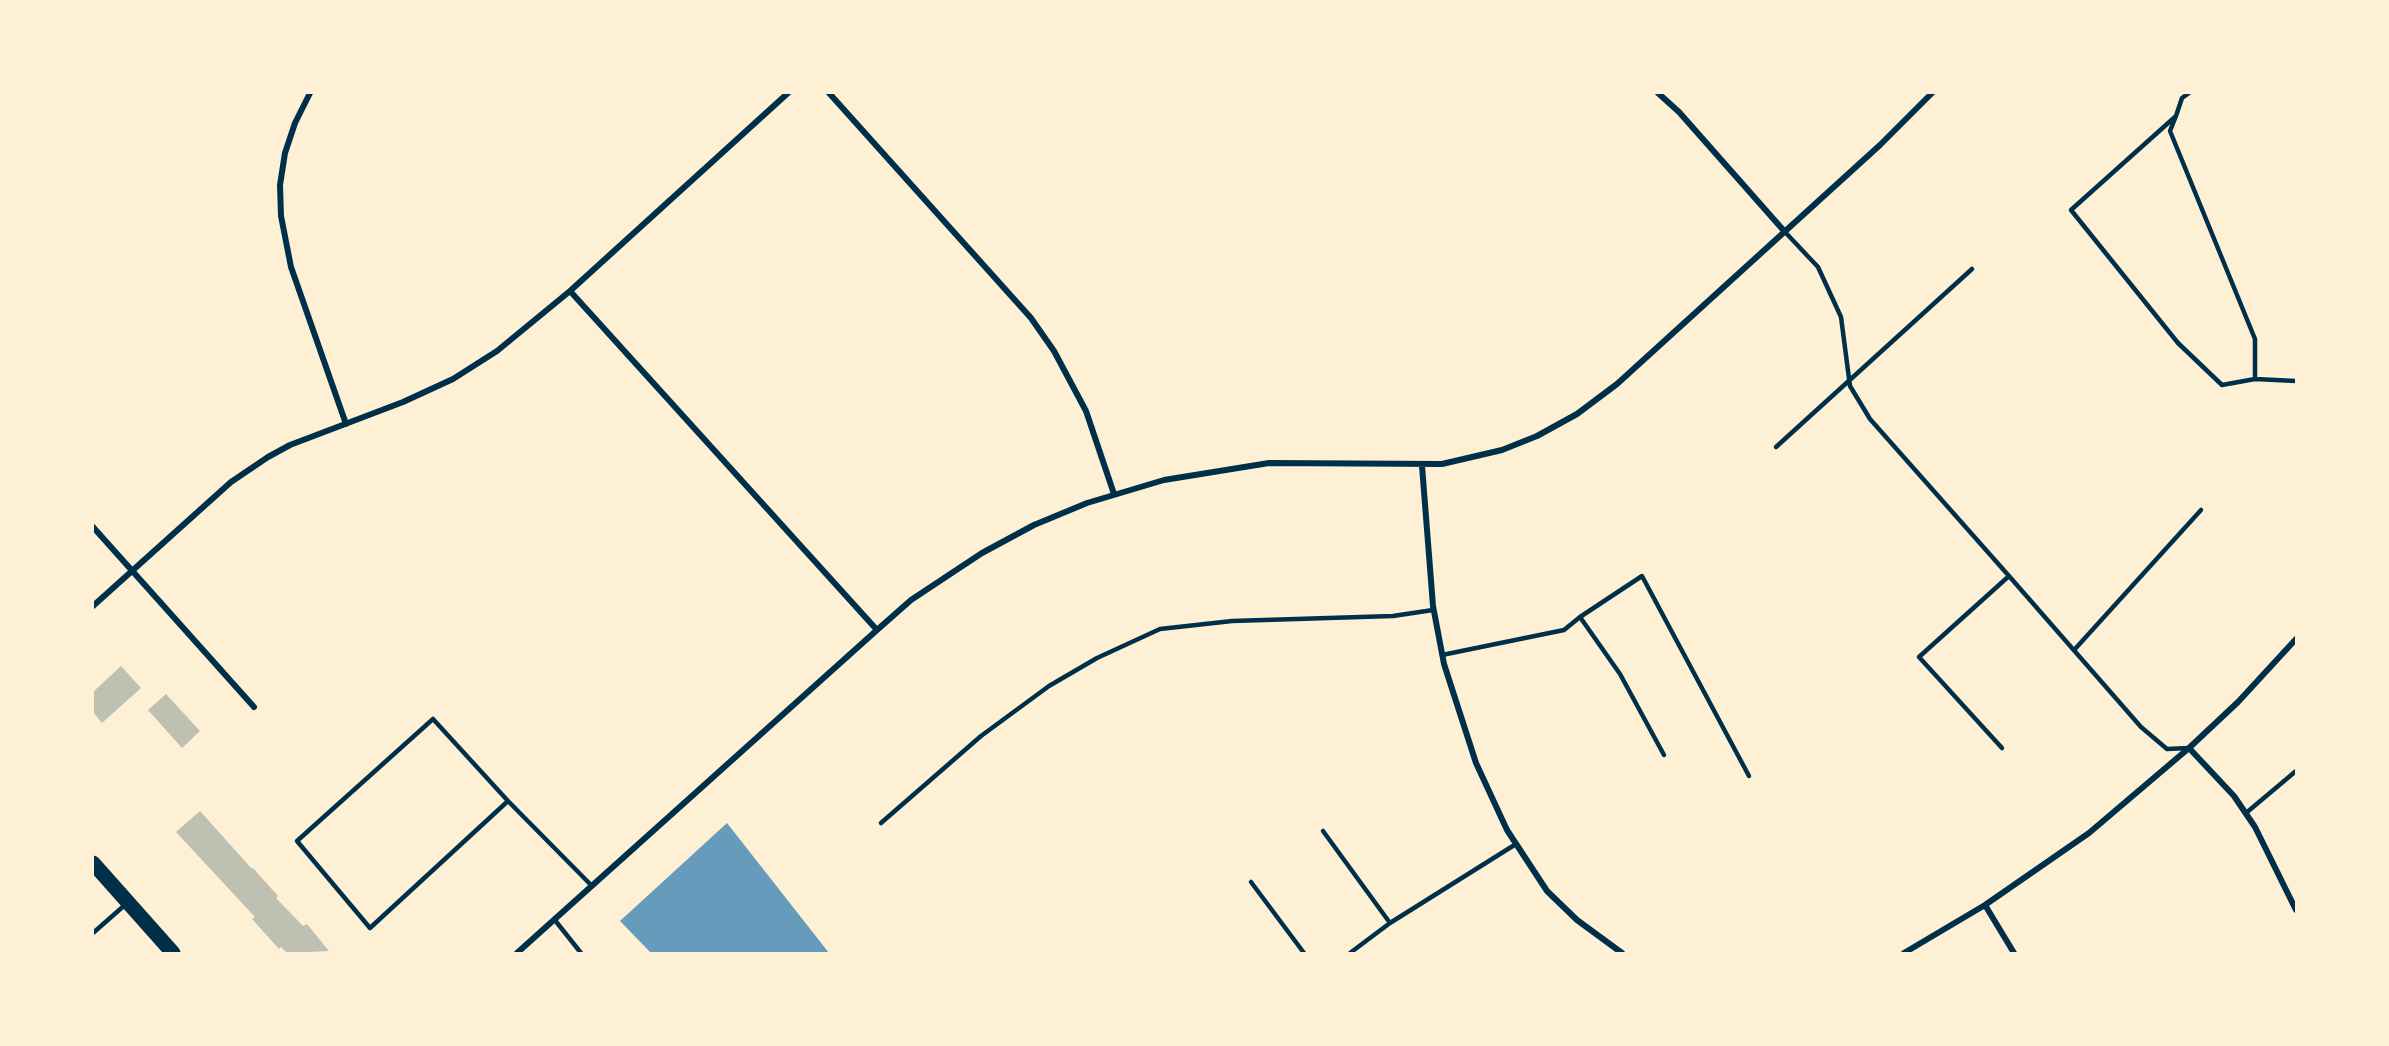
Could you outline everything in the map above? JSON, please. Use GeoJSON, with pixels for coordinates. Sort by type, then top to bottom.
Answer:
{"type":"FeatureCollection","features":[{"type":"Feature","properties":{"kind":"main road"},"geometry":{"type":"LineString","coordinates":[[93,863],[173,953]]}},
{"type":"Feature","properties":{"kind":"street"},"geometry":{"type":"LineString","coordinates":[[310,93],[295,123],[285,153],[280,185],[281,216],[291,267],[346,424]]}},
{"type":"Feature","properties":{"kind":"street"},"geometry":{"type":"LineString","coordinates":[[93,606],[231,482],[290,445],[403,402],[471,369],[570,291],[788,93]]}},
{"type":"Feature","properties":{"kind":"street"},"geometry":{"type":"LineString","coordinates":[[830,93],[1001,282],[1037,326],[1059,359],[1086,411],[1114,494]]}},
{"type":"Feature","properties":{"kind":"street"},"geometry":{"type":"LineString","coordinates":[[1658,93],[1679,112],[1785,231]]}},
{"type":"Feature","properties":{"kind":"street"},"geometry":{"type":"LineString","coordinates":[[517,953],[877,630],[912,600],[982,553],[1034,525],[1114,494],[1212,470],[1269,463],[1422,466],[1463,460],[1502,450],[1538,436],[1577,414],[1617,384],[1880,145],[1932,93]]}},
{"type":"Feature","properties":{"kind":"street"},"geometry":{"type":"LineString","coordinates":[[570,291],[877,630]]}},
{"type":"Feature","properties":{"kind":"street"},"geometry":{"type":"LineString","coordinates":[[1422,466],[1433,610],[1455,704],[1476,763],[1516,844],[1547,891],[1577,920],[1622,953]]}},
{"type":"Feature","properties":{"kind":"street"},"geometry":{"type":"LineString","coordinates":[[93,526],[254,707]]}},
{"type":"Feature","properties":{"kind":"street"},"geometry":{"type":"LineString","coordinates":[[1904,953],[1985,904],[2089,832],[2189,748],[2238,702],[2296,639]]}},
{"type":"Feature","properties":{"kind":"street"},"geometry":{"type":"LineString","coordinates":[[2189,748],[2234,796],[2246,813],[2296,910]]}},
{"type":"Feature","properties":{"kind":"street"},"geometry":{"type":"LineString","coordinates":[[1985,904],[2014,953]]}},
{"type":"Feature","properties":{"kind":"lane"},"geometry":{"type":"LineString","coordinates":[[2189,93],[2182,98],[2170,131],[2255,339],[2255,379]]}},
{"type":"Feature","properties":{"kind":"lane"},"geometry":{"type":"LineString","coordinates":[[2176,116],[2071,210],[2178,343],[2222,385],[2255,379],[2296,381]]}},
{"type":"Feature","properties":{"kind":"lane"},"geometry":{"type":"LineString","coordinates":[[1785,231],[1818,267],[1841,317],[1850,382],[1870,419],[2075,649],[2141,727],[2167,749],[2189,748]]}},
{"type":"Feature","properties":{"kind":"lane"},"geometry":{"type":"LineString","coordinates":[[1776,447],[1972,269]]}},
{"type":"Feature","properties":{"kind":"lane"},"geometry":{"type":"LineString","coordinates":[[2075,649],[2200,510]]}},
{"type":"Feature","properties":{"kind":"lane"},"geometry":{"type":"LineString","coordinates":[[1442,655],[1564,630],[1642,576],[1749,776]]}},
{"type":"Feature","properties":{"kind":"lane"},"geometry":{"type":"LineString","coordinates":[[2002,748],[1919,657],[2009,576]]}},
{"type":"Feature","properties":{"kind":"lane"},"geometry":{"type":"LineString","coordinates":[[881,823],[981,735],[1049,686],[1097,658],[1160,629],[1232,621],[1393,616],[1433,610]]}},
{"type":"Feature","properties":{"kind":"lane"},"geometry":{"type":"LineString","coordinates":[[1580,617],[1620,674],[1664,755]]}},
{"type":"Feature","properties":{"kind":"lane"},"geometry":{"type":"LineString","coordinates":[[508,801],[370,928],[297,841],[433,719],[508,801],[592,886]]}},
{"type":"Feature","properties":{"kind":"lane"},"geometry":{"type":"LineString","coordinates":[[2246,813],[2296,771]]}},
{"type":"Feature","properties":{"kind":"lane"},"geometry":{"type":"LineString","coordinates":[[1323,831],[1390,924]]}},
{"type":"Feature","properties":{"kind":"lane"},"geometry":{"type":"LineString","coordinates":[[1350,953],[1390,924],[1516,844]]}},
{"type":"Feature","properties":{"kind":"lane"},"geometry":{"type":"LineString","coordinates":[[1251,882],[1304,953]]}},
{"type":"Feature","properties":{"kind":"lane"},"geometry":{"type":"LineString","coordinates":[[93,933],[128,902]]}},
{"type":"Feature","properties":{"kind":"lane"},"geometry":{"type":"LineString","coordinates":[[554,919],[581,953]]}},
{"type":"Feature","properties":{"kind":"water"},"geometry":{"type":"Polygon","coordinates":[[[727,823],[829,953],[651,953],[620,921],[727,823]]]}},
{"type":"Feature","properties":{"kind":"building"},"geometry":{"type":"Polygon","coordinates":[[[121,666],[141,688],[102,723],[93,712],[93,692],[121,666]]]}},
{"type":"Feature","properties":{"kind":"building"},"geometry":{"type":"Polygon","coordinates":[[[166,694],[200,731],[182,748],[148,710],[166,694]]]}},
{"type":"Feature","properties":{"kind":"building"},"geometry":{"type":"Polygon","coordinates":[[[200,811],[278,896],[276,898],[303,926],[307,924],[329,951],[287,953],[281,947],[279,949],[252,919],[255,917],[176,832],[200,811]]]}}]}
